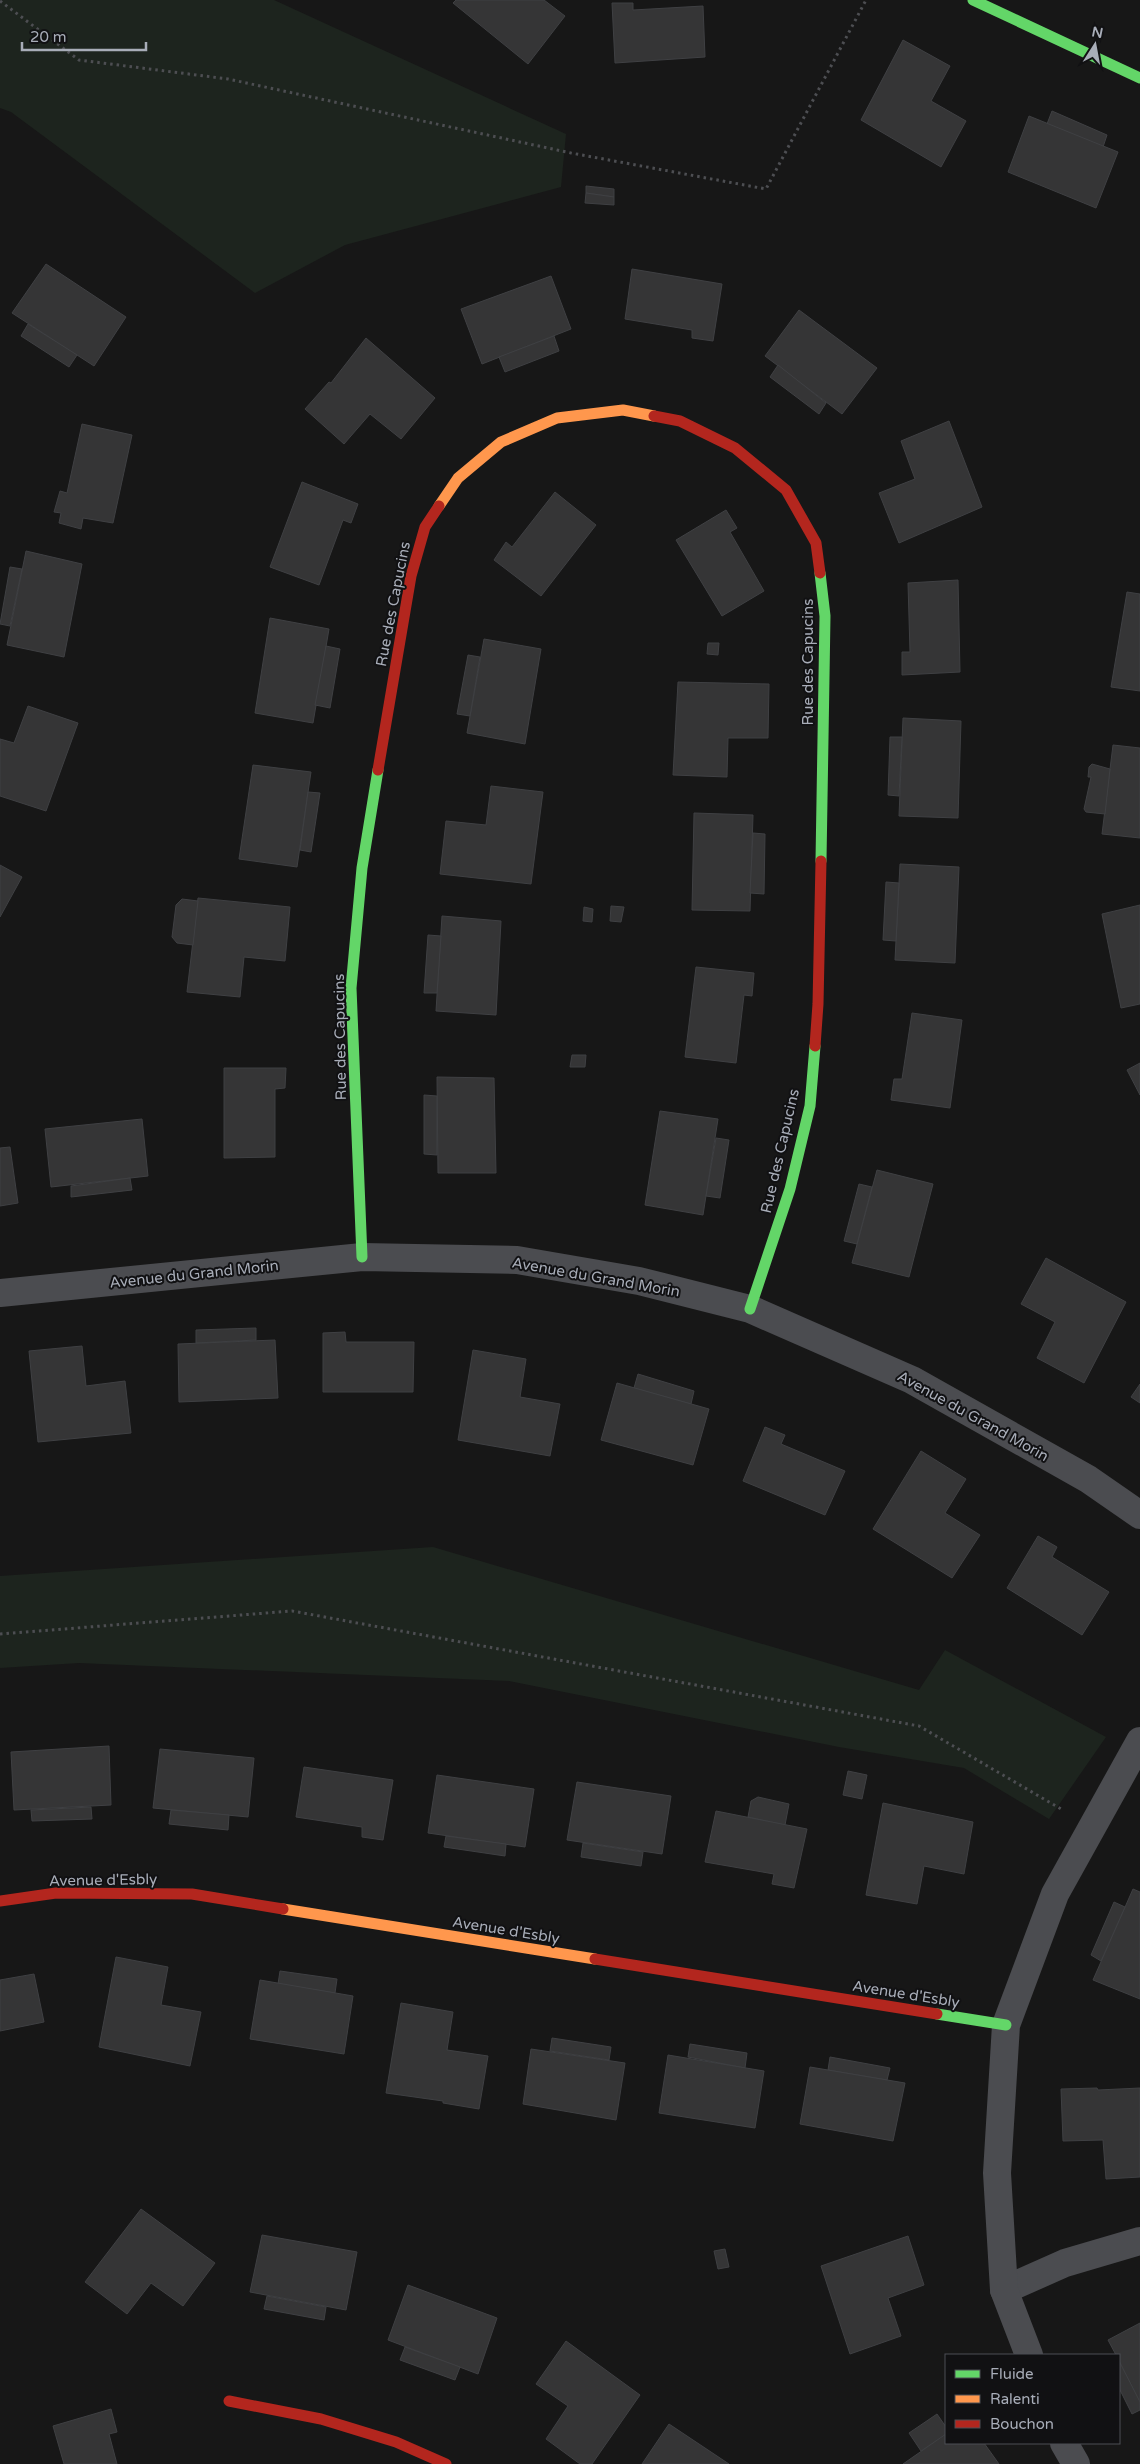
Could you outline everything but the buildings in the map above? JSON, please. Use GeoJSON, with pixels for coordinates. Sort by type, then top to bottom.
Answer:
{"type":"FeatureCollection","features":[{"type":"Feature","properties":{"kind":"street"},"geometry":{"type":"LineString","coordinates":[[973,0],[1140,78]]}},
{"type":"Feature","properties":{"kind":"street","name":"Rue des Capucins"},"geometry":{"type":"LineString","coordinates":[[362,1257],[351,988],[362,868],[411,576],[425,526],[458,478],[501,442],[558,418],[622,410],[680,421],[735,448],[786,490],[816,543],[826,616],[818,1004],[810,1106],[790,1189],[750,1309]]}},
{"type":"Feature","properties":{"kind":"street","name":"Avenue du Grand Morin"},"geometry":{"type":"LineString","coordinates":[[0,1293],[362,1257],[517,1260],[639,1281],[750,1309],[912,1380],[1088,1480],[1140,1515]]}},
{"type":"Feature","properties":{"kind":"street"},"geometry":{"type":"LineString","coordinates":[[1030,2354],[1004,2290],[997,2173],[1006,2025],[1055,1894],[1140,1741]]}},
{"type":"Feature","properties":{"kind":"street","name":"Avenue d'Esbly"},"geometry":{"type":"LineString","coordinates":[[0,1901],[56,1893],[192,1894],[1006,2025]]}},
{"type":"Feature","properties":{"kind":"street"},"geometry":{"type":"LineString","coordinates":[[1004,2290],[1065,2263],[1140,2240]]}},
{"type":"Feature","properties":{"kind":"street"},"geometry":{"type":"LineString","coordinates":[[228,2401],[321,2419],[396,2442],[446,2464]]}},
{"type":"Feature","properties":{"kind":"street"},"geometry":{"type":"LineString","coordinates":[[1065,2444],[1076,2464]]}},
{"type":"Feature","properties":{"kind":"path"},"geometry":{"type":"LineString","coordinates":[[0,1],[79,60],[228,80],[572,153],[766,189],[866,0]]}},
{"type":"Feature","properties":{"kind":"path"},"geometry":{"type":"LineString","coordinates":[[0,1634],[292,1611],[919,1726],[1092,1827]]}},
{"type":"Feature","properties":{"kind":"shaded area"},"geometry":{"type":"Polygon","coordinates":[[[0,0],[274,0],[566,134],[561,187],[345,245],[255,293],[11,112],[0,108],[0,0]]]}},
{"type":"Feature","properties":{"kind":"shaded area"},"geometry":{"type":"Polygon","coordinates":[[[433,1547],[919,1690],[945,1650],[1106,1737],[1049,1819],[964,1768],[839,1747],[509,1681],[79,1663],[0,1668],[0,1576],[433,1547]]]}},
{"type":"Feature","properties":{"kind":"traffic: fast"},"geometry":{"type":"LineString","coordinates":[[973,0],[1140,78]]}},
{"type":"Feature","properties":{"kind":"traffic: fast"},"geometry":{"type":"LineString","coordinates":[[820,573],[825,616],[821,861]]}},
{"type":"Feature","properties":{"kind":"traffic: fast"},"geometry":{"type":"LineString","coordinates":[[362,1257],[351,988],[362,868],[378,770]]}},
{"type":"Feature","properties":{"kind":"traffic: fast"},"geometry":{"type":"LineString","coordinates":[[750,1309],[790,1189],[810,1106],[815,1046]]}},
{"type":"Feature","properties":{"kind":"traffic: fast"},"geometry":{"type":"LineString","coordinates":[[937,2014],[1006,2025]]}},
{"type":"Feature","properties":{"kind":"traffic: slow"},"geometry":{"type":"LineString","coordinates":[[439,506],[458,478],[501,442],[557,418],[623,410],[654,416]]}},
{"type":"Feature","properties":{"kind":"traffic: slow"},"geometry":{"type":"LineString","coordinates":[[283,1909],[595,1959]]}},
{"type":"Feature","properties":{"kind":"traffic: jam"},"geometry":{"type":"LineString","coordinates":[[654,416],[680,421],[735,448],[786,490],[816,543],[820,573]]}},
{"type":"Feature","properties":{"kind":"traffic: jam"},"geometry":{"type":"LineString","coordinates":[[378,770],[411,576],[425,527],[439,506]]}},
{"type":"Feature","properties":{"kind":"traffic: jam"},"geometry":{"type":"LineString","coordinates":[[815,1046],[818,1004],[821,861]]}},
{"type":"Feature","properties":{"kind":"traffic: jam"},"geometry":{"type":"LineString","coordinates":[[0,1901],[56,1893],[192,1894],[283,1909]]}},
{"type":"Feature","properties":{"kind":"traffic: jam"},"geometry":{"type":"LineString","coordinates":[[595,1959],[937,2014]]}},
{"type":"Feature","properties":{"kind":"traffic: jam"},"geometry":{"type":"LineString","coordinates":[[229,2401],[321,2419],[396,2442],[446,2464]]}}]}
